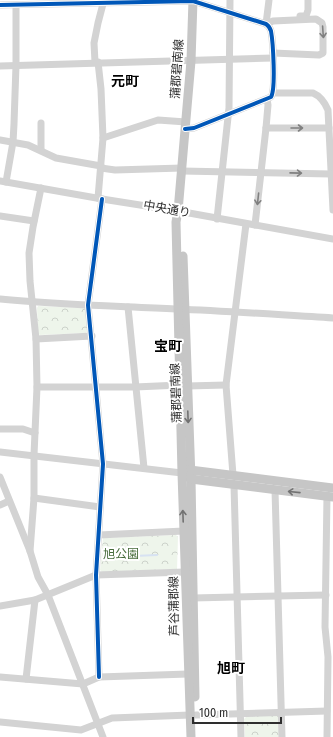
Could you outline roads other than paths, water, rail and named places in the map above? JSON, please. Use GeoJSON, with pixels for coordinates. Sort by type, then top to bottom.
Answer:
{"type":"FeatureCollection","features":[{"type":"Feature","properties":{"kind":"main road","name":"蒲郡碧南線"},"geometry":{"type":"LineString","coordinates":[[186,472],[181,309],[181,222],[178,211],[191,61],[193,1]]}},
{"type":"Feature","properties":{"kind":"main road"},"geometry":{"type":"LineString","coordinates":[[186,472],[331,494]]}},
{"type":"Feature","properties":{"kind":"main road"},"geometry":{"type":"LineString","coordinates":[[186,472],[191,479],[234,480],[275,490],[331,494]]}},
{"type":"Feature","properties":{"kind":"main road","name":"芦谷蒲郡線"},"geometry":{"type":"LineString","coordinates":[[186,472],[184,531],[188,674],[197,737]]}},
{"type":"Feature","properties":{"kind":"main road","name":"芦谷蒲郡線"},"geometry":{"type":"LineString","coordinates":[[190,737],[193,715],[191,479]]}},
{"type":"Feature","properties":{"kind":"street"},"geometry":{"type":"LineString","coordinates":[[217,219],[229,114],[230,0]]}},
{"type":"Feature","properties":{"kind":"street"},"geometry":{"type":"LineString","coordinates":[[266,24],[269,0]]}},
{"type":"Feature","properties":{"kind":"street"},"geometry":{"type":"LineString","coordinates":[[286,20],[288,17],[306,16],[308,10],[308,0]]}},
{"type":"Feature","properties":{"kind":"street"},"geometry":{"type":"LineString","coordinates":[[0,5],[193,1],[266,24],[270,27],[273,55],[274,93],[271,97],[194,128],[158,120],[103,138]]}},
{"type":"Feature","properties":{"kind":"street"},"geometry":{"type":"LineString","coordinates":[[99,677],[96,575],[104,464],[88,305],[100,199],[103,138],[101,89],[94,43],[104,2]]}},
{"type":"Feature","properties":{"kind":"street"},"geometry":{"type":"LineString","coordinates":[[3,181],[13,142],[16,66],[16,5]]}},
{"type":"Feature","properties":{"kind":"street"},"geometry":{"type":"LineString","coordinates":[[0,66],[96,62],[230,60],[273,55],[319,55],[323,53],[323,27],[316,19],[310,18],[273,21],[266,24]]}},
{"type":"Feature","properties":{"kind":"street"},"geometry":{"type":"LineString","coordinates":[[274,93],[313,93],[318,95],[327,106],[333,210]]}},
{"type":"Feature","properties":{"kind":"street"},"geometry":{"type":"LineString","coordinates":[[255,225],[266,128],[268,105],[267,99]]}},
{"type":"Feature","properties":{"kind":"street"},"geometry":{"type":"LineString","coordinates":[[41,123],[41,150]]}},
{"type":"Feature","properties":{"kind":"street"},"geometry":{"type":"LineString","coordinates":[[266,128],[329,128]]}},
{"type":"Feature","properties":{"kind":"street"},"geometry":{"type":"LineString","coordinates":[[0,140],[28,145],[56,158],[115,170],[182,169],[331,174]]}},
{"type":"Feature","properties":{"kind":"street","name":"中央通り"},"geometry":{"type":"LineString","coordinates":[[3,181],[333,239]]}},
{"type":"Feature","properties":{"kind":"street"},"geometry":{"type":"LineString","coordinates":[[30,551],[34,498],[37,387],[36,338],[29,253],[41,188]]}},
{"type":"Feature","properties":{"kind":"street"},"geometry":{"type":"LineString","coordinates":[[0,216],[34,221]]}},
{"type":"Feature","properties":{"kind":"street"},"geometry":{"type":"LineString","coordinates":[[241,737],[234,480],[226,385],[246,224]]}},
{"type":"Feature","properties":{"kind":"street"},"geometry":{"type":"LineString","coordinates":[[0,299],[333,318]]}},
{"type":"Feature","properties":{"kind":"street"},"geometry":{"type":"LineString","coordinates":[[128,307],[144,468]]}},
{"type":"Feature","properties":{"kind":"street"},"geometry":{"type":"LineString","coordinates":[[36,338],[92,336]]}},
{"type":"Feature","properties":{"kind":"street"},"geometry":{"type":"LineString","coordinates":[[37,387],[226,385]]}},
{"type":"Feature","properties":{"kind":"street"},"geometry":{"type":"LineString","coordinates":[[0,429],[23,429],[35,433]]}},
{"type":"Feature","properties":{"kind":"street"},"geometry":{"type":"LineString","coordinates":[[0,452],[186,472]]}},
{"type":"Feature","properties":{"kind":"street"},"geometry":{"type":"LineString","coordinates":[[0,477],[30,551],[38,578],[48,595],[103,737]]}},
{"type":"Feature","properties":{"kind":"street"},"geometry":{"type":"LineString","coordinates":[[275,490],[282,737]]}},
{"type":"Feature","properties":{"kind":"street"},"geometry":{"type":"LineString","coordinates":[[327,737],[328,657],[325,627],[331,494]]}},
{"type":"Feature","properties":{"kind":"street"},"geometry":{"type":"LineString","coordinates":[[34,498],[100,507]]}},
{"type":"Feature","properties":{"kind":"street"},"geometry":{"type":"LineString","coordinates":[[0,504],[9,501]]}},
{"type":"Feature","properties":{"kind":"street"},"geometry":{"type":"LineString","coordinates":[[99,534],[184,531]]}},
{"type":"Feature","properties":{"kind":"street"},"geometry":{"type":"LineString","coordinates":[[0,606],[35,600],[96,575],[186,572]]}},
{"type":"Feature","properties":{"kind":"street"},"geometry":{"type":"LineString","coordinates":[[193,598],[326,595]]}},
{"type":"Feature","properties":{"kind":"street"},"geometry":{"type":"LineString","coordinates":[[26,679],[35,600]]}},
{"type":"Feature","properties":{"kind":"street"},"geometry":{"type":"LineString","coordinates":[[0,677],[83,684],[99,677],[188,674]]}},
{"type":"Feature","properties":{"kind":"street"},"geometry":{"type":"LineString","coordinates":[[0,722],[81,730],[112,718],[327,712]]}},
{"type":"Feature","properties":{"kind":"waterway"},"geometry":{"type":"LineString","coordinates":[[107,548],[115,557],[119,556]]}},
{"type":"Feature","properties":{"kind":"waterway"},"geometry":{"type":"LineString","coordinates":[[134,556],[157,555]]}},
{"type":"Feature","properties":{"kind":"district","name":"元町"},"geometry":{"type":"Point","coordinates":[125,81]}},
{"type":"Feature","properties":{"kind":"district","name":"宝町"},"geometry":{"type":"Point","coordinates":[168,346]}},
{"type":"Feature","properties":{"kind":"district","name":"旭町"},"geometry":{"type":"Point","coordinates":[231,668]}},
{"type":"Feature","properties":{"kind":"park label","name":"旭公園"},"geometry":{"type":"Point","coordinates":[121,554]}}]}
